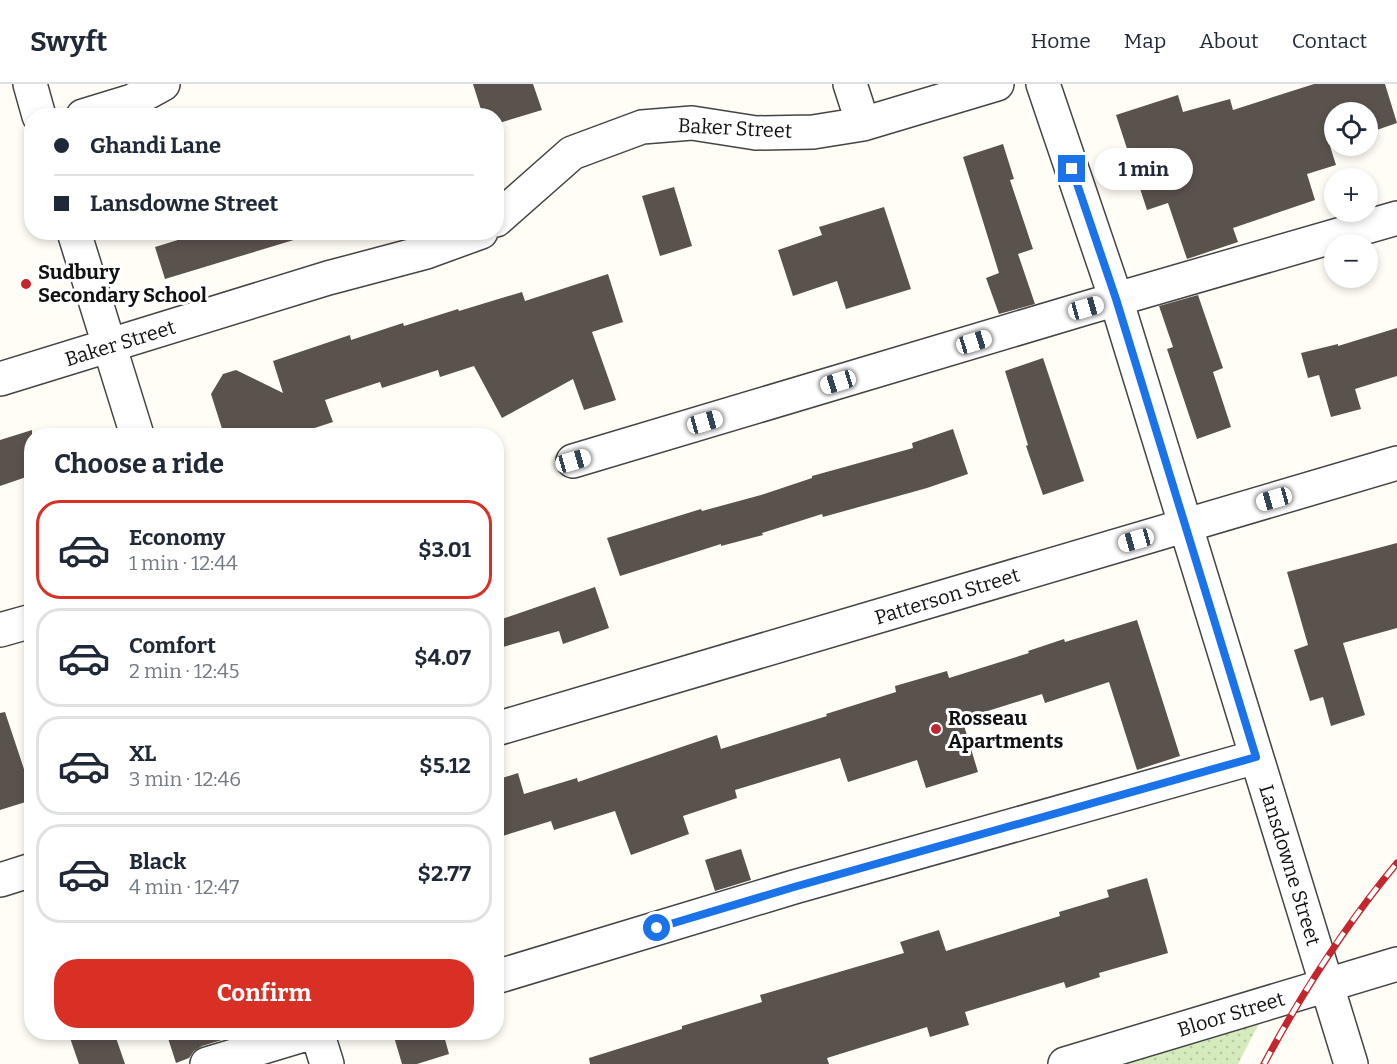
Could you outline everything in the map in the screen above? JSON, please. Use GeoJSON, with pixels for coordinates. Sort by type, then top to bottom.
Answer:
{"type":"FeatureCollection","features":[{"type":"Feature","properties":{"kind":"street"},"geometry":{"type":"LineString","coordinates":[[30,84],[37,108]]}},
{"type":"Feature","properties":{"kind":"street"},"geometry":{"type":"LineString","coordinates":[[109,108],[132,101],[163,84]]}},
{"type":"Feature","properties":{"kind":"street"},"geometry":{"type":"LineString","coordinates":[[850,84],[863,124]]}},
{"type":"Feature","properties":{"kind":"street","name":"Baker Street"},"geometry":{"type":"LineString","coordinates":[[504,213],[573,153],[642,127],[692,123],[756,133],[813,132],[863,124],[997,84]]}},
{"type":"Feature","properties":{"kind":"street","name":"Lansdowne Street"},"geometry":{"type":"LineString","coordinates":[[1043,84],[1116,299],[1351,1064]]}},
{"type":"Feature","properties":{"kind":"street"},"geometry":{"type":"LineString","coordinates":[[573,461],[1397,218]]}},
{"type":"Feature","properties":{"kind":"street"},"geometry":{"type":"LineString","coordinates":[[76,240],[135,428]]}},
{"type":"Feature","properties":{"kind":"street","name":"Baker Street"},"geometry":{"type":"LineString","coordinates":[[0,379],[328,278],[426,252],[459,240]]}},
{"type":"Feature","properties":{"kind":"street","name":"Patterson Street"},"geometry":{"type":"LineString","coordinates":[[504,727],[1397,463]]}},
{"type":"Feature","properties":{"kind":"street"},"geometry":{"type":"LineString","coordinates":[[0,630],[24,623]]}},
{"type":"Feature","properties":{"kind":"street"},"geometry":{"type":"LineString","coordinates":[[504,975],[794,887],[1256,757]]}},
{"type":"Feature","properties":{"kind":"street"},"geometry":{"type":"LineString","coordinates":[[0,880],[24,872]]}},
{"type":"Feature","properties":{"kind":"street","name":"Bloor Street"},"geometry":{"type":"LineString","coordinates":[[1065,1064],[1397,964]]}},
{"type":"Feature","properties":{"kind":"street"},"geometry":{"type":"LineString","coordinates":[[207,1064],[288,1040]]}},
{"type":"Feature","properties":{"kind":"street"},"geometry":{"type":"LineString","coordinates":[[318,1040],[327,1064]]}},
{"type":"Feature","properties":{"kind":"green space"},"geometry":{"type":"Polygon","coordinates":[[[1272,998],[1238,1064],[1055,1064],[1272,998]]]}},
{"type":"Feature","properties":{"kind":"building"},"geometry":{"type":"Polygon","coordinates":[[[473,84],[533,84],[542,110],[504,122],[504,108],[480,108],[473,84]]]}},
{"type":"Feature","properties":{"kind":"building"},"geometry":{"type":"Polygon","coordinates":[[[1314,84],[1385,84],[1397,123],[1378,130],[1378,102],[1324,102],[1324,156],[1333,156],[1336,165],[1307,174],[1315,200],[1233,228],[1238,242],[1187,259],[1168,203],[1147,210],[1116,115],[1178,95],[1183,112],[1230,99],[1233,110],[1314,84]]]}},
{"type":"Feature","properties":{"kind":"building"},"geometry":{"type":"Polygon","coordinates":[[[1003,144],[1014,179],[1010,180],[1033,249],[1018,254],[1035,304],[999,314],[986,278],[999,273],[963,157],[1003,144]]]}},
{"type":"Feature","properties":{"kind":"building"},"geometry":{"type":"Polygon","coordinates":[[[674,187],[692,246],[660,256],[642,196],[674,187]]]}},
{"type":"Feature","properties":{"kind":"building"},"geometry":{"type":"Polygon","coordinates":[[[884,207],[911,289],[846,309],[837,281],[793,296],[778,250],[822,235],[819,227],[884,207]]]}},
{"type":"Feature","properties":{"kind":"building"},"geometry":{"type":"Polygon","coordinates":[[[178,240],[294,240],[165,279],[155,247],[178,240]]]}},
{"type":"Feature","properties":{"kind":"building"},"geometry":{"type":"Polygon","coordinates":[[[608,274],[623,322],[592,332],[616,400],[584,410],[573,379],[502,418],[474,366],[440,377],[438,370],[382,388],[380,382],[325,400],[333,422],[315,428],[222,428],[211,394],[223,374],[236,370],[283,393],[273,361],[350,335],[351,340],[403,323],[404,326],[522,292],[525,301],[608,274]]]}},
{"type":"Feature","properties":{"kind":"building"},"geometry":{"type":"Polygon","coordinates":[[[1198,295],[1223,368],[1213,372],[1231,427],[1197,439],[1167,349],[1173,347],[1159,306],[1198,295]]]}},
{"type":"Feature","properties":{"kind":"building"},"geometry":{"type":"Polygon","coordinates":[[[1397,328],[1397,376],[1355,389],[1361,409],[1331,417],[1319,375],[1308,378],[1301,353],[1338,344],[1338,346],[1397,328]]]}},
{"type":"Feature","properties":{"kind":"building"},"geometry":{"type":"Polygon","coordinates":[[[1043,358],[1084,481],[1043,495],[1026,446],[1028,445],[1005,371],[1043,358]]]}},
{"type":"Feature","properties":{"kind":"building"},"geometry":{"type":"Polygon","coordinates":[[[953,429],[968,474],[823,517],[822,514],[762,533],[763,535],[721,546],[721,544],[620,576],[607,538],[701,509],[702,511],[761,495],[812,478],[812,476],[913,448],[912,443],[953,429]]]}},
{"type":"Feature","properties":{"kind":"building"},"geometry":{"type":"Polygon","coordinates":[[[24,432],[24,478],[0,486],[0,440],[24,432]]]}},
{"type":"Feature","properties":{"kind":"building"},"geometry":{"type":"Polygon","coordinates":[[[1397,543],[1397,628],[1343,643],[1365,715],[1331,726],[1323,697],[1310,701],[1294,650],[1308,645],[1287,572],[1397,543]]]}},
{"type":"Feature","properties":{"kind":"building"},"geometry":{"type":"Polygon","coordinates":[[[595,587],[609,628],[563,644],[559,631],[504,647],[504,618],[595,587]]]}},
{"type":"Feature","properties":{"kind":"building"},"geometry":{"type":"Polygon","coordinates":[[[1137,620],[1180,756],[1137,770],[1109,682],[1045,703],[1042,694],[962,719],[978,772],[926,788],[917,760],[848,782],[840,758],[735,790],[737,798],[683,816],[689,834],[631,855],[615,811],[554,830],[551,821],[504,836],[504,777],[518,773],[524,794],[577,778],[578,782],[717,735],[721,749],[896,692],[895,686],[947,671],[949,678],[1029,653],[1028,651],[1064,639],[1065,642],[1137,620]]]}},
{"type":"Feature","properties":{"kind":"building"},"geometry":{"type":"Polygon","coordinates":[[[5,712],[24,769],[24,802],[0,810],[0,713],[5,712]]]}},
{"type":"Feature","properties":{"kind":"building"},"geometry":{"type":"Polygon","coordinates":[[[741,849],[751,880],[715,891],[705,860],[741,849]]]}},
{"type":"Feature","properties":{"kind":"building"},"geometry":{"type":"Polygon","coordinates":[[[1147,878],[1168,953],[1099,973],[1100,977],[1066,988],[1064,982],[965,1012],[969,1025],[930,1037],[927,1027],[827,1058],[829,1064],[590,1064],[589,1058],[682,1029],[682,1026],[762,1002],[760,995],[904,953],[900,942],[939,930],[946,951],[1060,916],[1059,912],[1109,897],[1107,890],[1147,878]]]}},
{"type":"Feature","properties":{"kind":"building"},"geometry":{"type":"Polygon","coordinates":[[[71,1040],[117,1040],[125,1064],[79,1064],[71,1040]]]}},
{"type":"Feature","properties":{"kind":"building"},"geometry":{"type":"Polygon","coordinates":[[[169,1040],[222,1040],[202,1046],[189,1058],[176,1063],[169,1040]]]}},
{"type":"Feature","properties":{"kind":"building"},"geometry":{"type":"Polygon","coordinates":[[[395,1040],[445,1040],[449,1054],[417,1064],[402,1064],[395,1040]]]}},
{"type":"Feature","properties":{"kind":"railway"},"geometry":{"type":"LineString","coordinates":[[1264,1064],[1325,960],[1359,911],[1397,863]]}},
{"type":"Feature","properties":{"kind":"place","name":"Sudbury Secondary School"},"geometry":{"type":"Point","coordinates":[26,284]}},
{"type":"Feature","properties":{"kind":"place","name":"Rosseau Apartments"},"geometry":{"type":"Point","coordinates":[936,729]}},
{"type":"Feature","properties":{"kind":"route"},"geometry":{"type":"LineString","coordinates":[[657,928],[794,887],[1256,757],[1116,299],[1072,169]]}}]}
